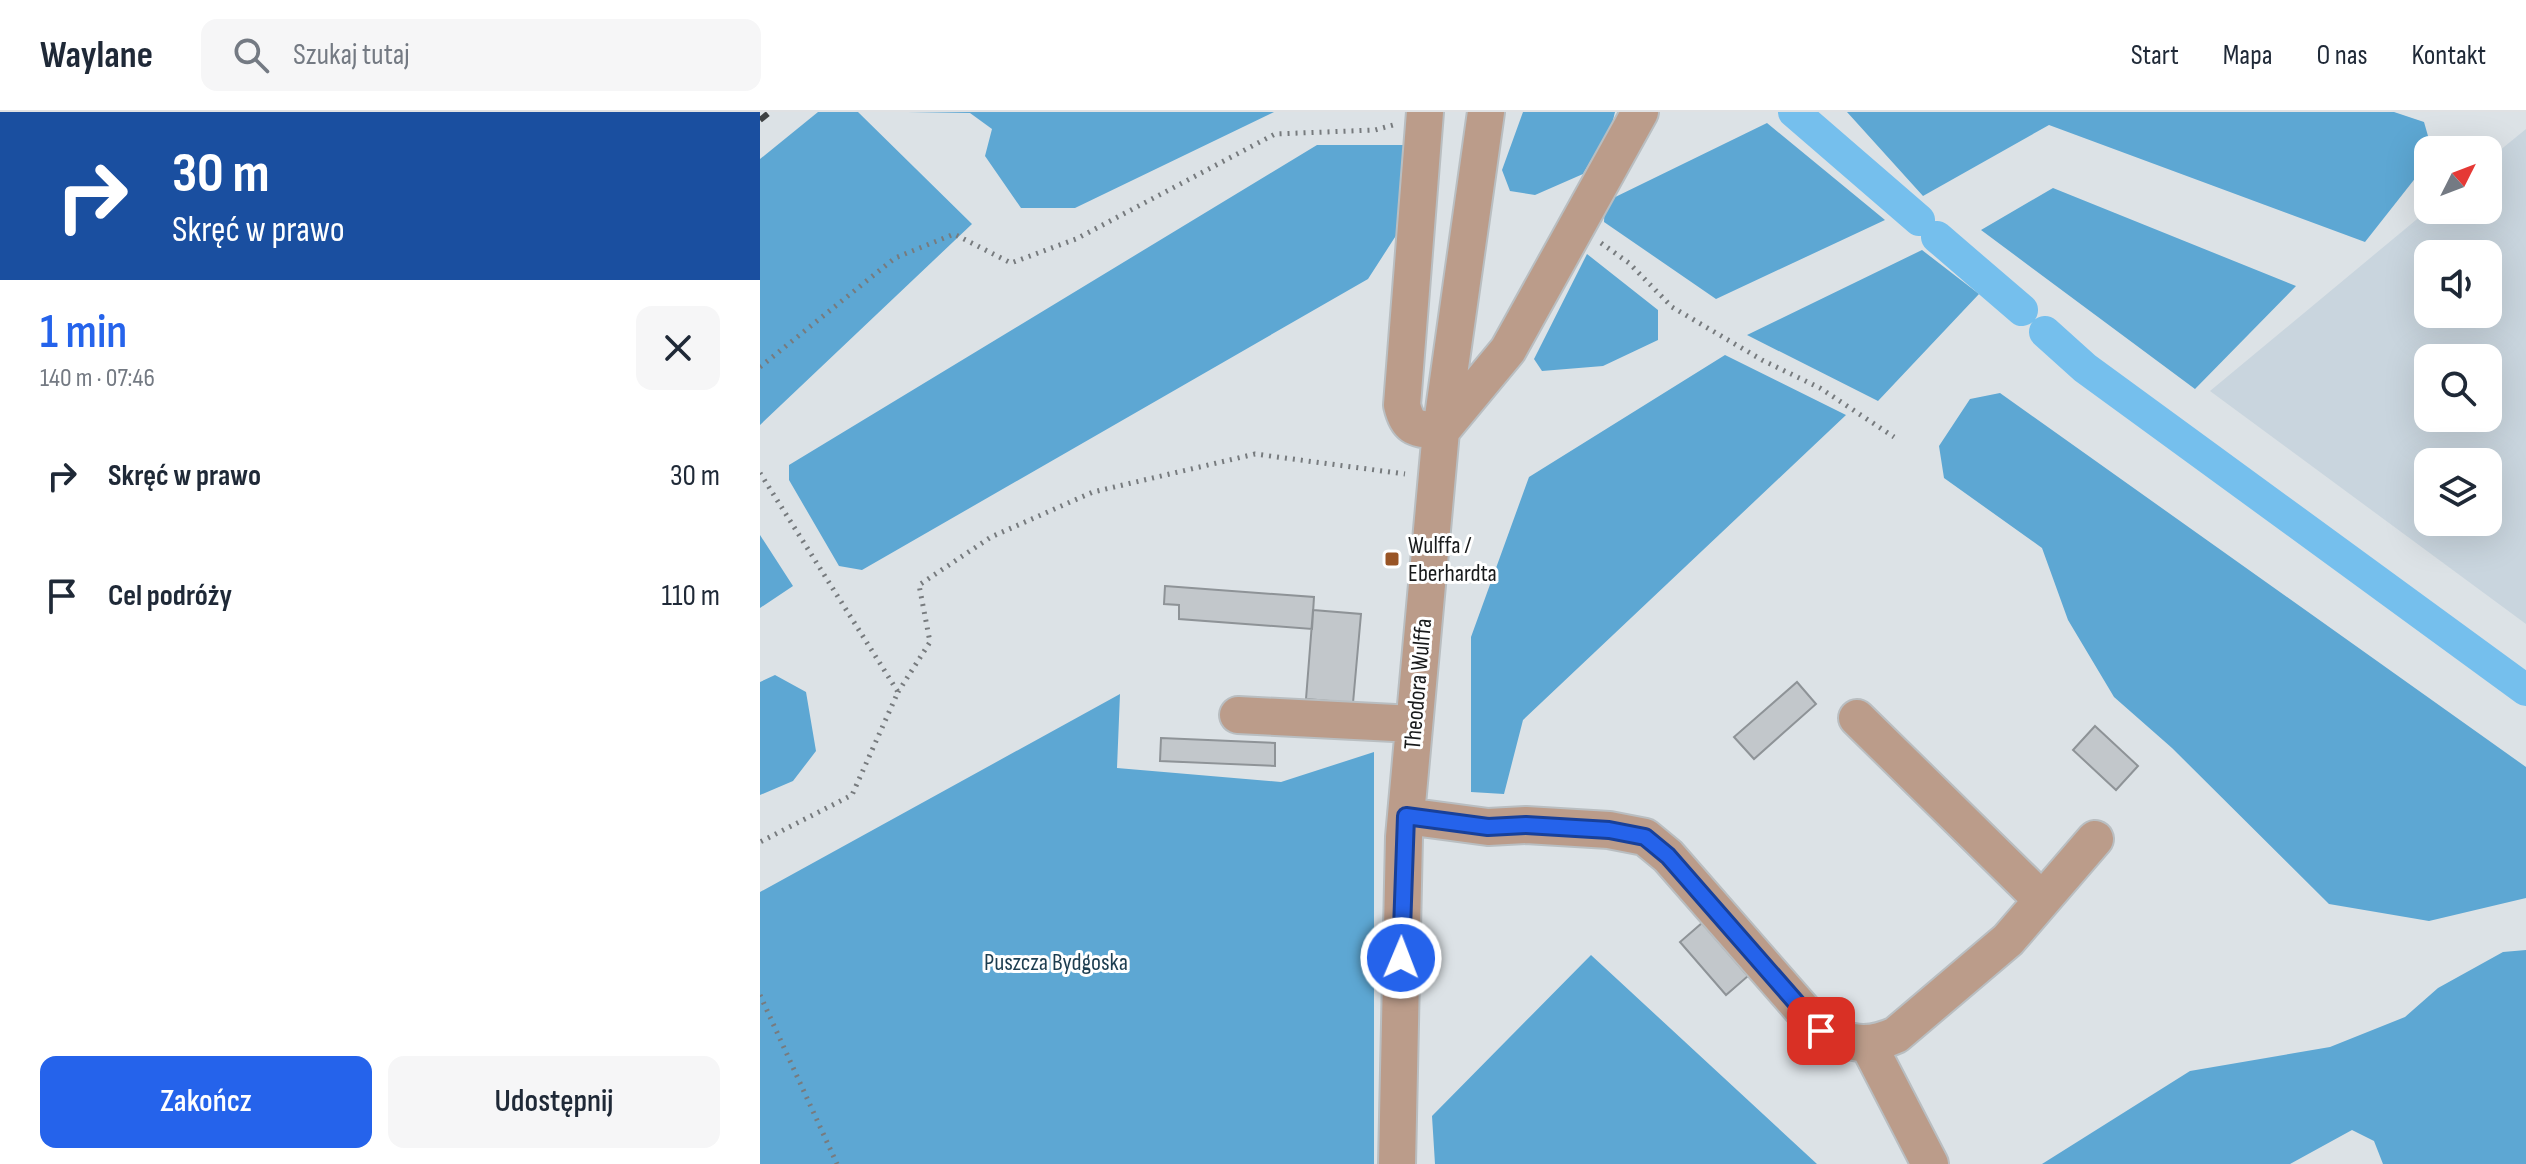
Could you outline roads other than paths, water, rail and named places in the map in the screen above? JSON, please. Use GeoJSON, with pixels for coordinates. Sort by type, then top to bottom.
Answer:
{"type":"FeatureCollection","features":[{"type":"Feature","properties":{"kind":"street","name":"Theodora Wulffa"},"geometry":{"type":"LineString","coordinates":[[1397,1164],[1406,816],[1441,431],[1486,112]]}},
{"type":"Feature","properties":{"kind":"street"},"geometry":{"type":"LineString","coordinates":[[1425,115],[1402,405],[1406,422],[1415,428],[1441,431],[1508,350],[1640,112]]}},
{"type":"Feature","properties":{"kind":"street"},"geometry":{"type":"LineString","coordinates":[[1238,715],[1414,724]]}},
{"type":"Feature","properties":{"kind":"street"},"geometry":{"type":"LineString","coordinates":[[1857,718],[2042,900]]}},
{"type":"Feature","properties":{"kind":"street"},"geometry":{"type":"LineString","coordinates":[[1406,816],[1488,827],[1526,825],[1609,830],[1645,837],[1678,867],[1821,1031],[1847,1043],[1875,1045],[1896,1035],[2008,940],[2095,839]]}},
{"type":"Feature","properties":{"kind":"street"},"geometry":{"type":"LineString","coordinates":[[1868,1044],[1930,1164]]}},
{"type":"Feature","properties":{"kind":"waterway"},"geometry":{"type":"LineString","coordinates":[[1794,112],[1919,220]]}},
{"type":"Feature","properties":{"kind":"waterway"},"geometry":{"type":"LineString","coordinates":[[1937,237],[2022,310]]}},
{"type":"Feature","properties":{"kind":"waterway"},"geometry":{"type":"LineString","coordinates":[[2045,332],[2085,368],[2526,690]]}},
{"type":"Feature","properties":{"kind":"railway"},"geometry":{"type":"LineString","coordinates":[[760,120],[770,112]]}},
{"type":"Feature","properties":{"kind":"place","name":"Wulffa / Eberhardta"},"geometry":{"type":"Point","coordinates":[1392,559]}},
{"type":"Feature","properties":{"kind":"park label","name":"Puszcza Bydgoska"},"geometry":{"type":"Point","coordinates":[1056,962]}}]}
